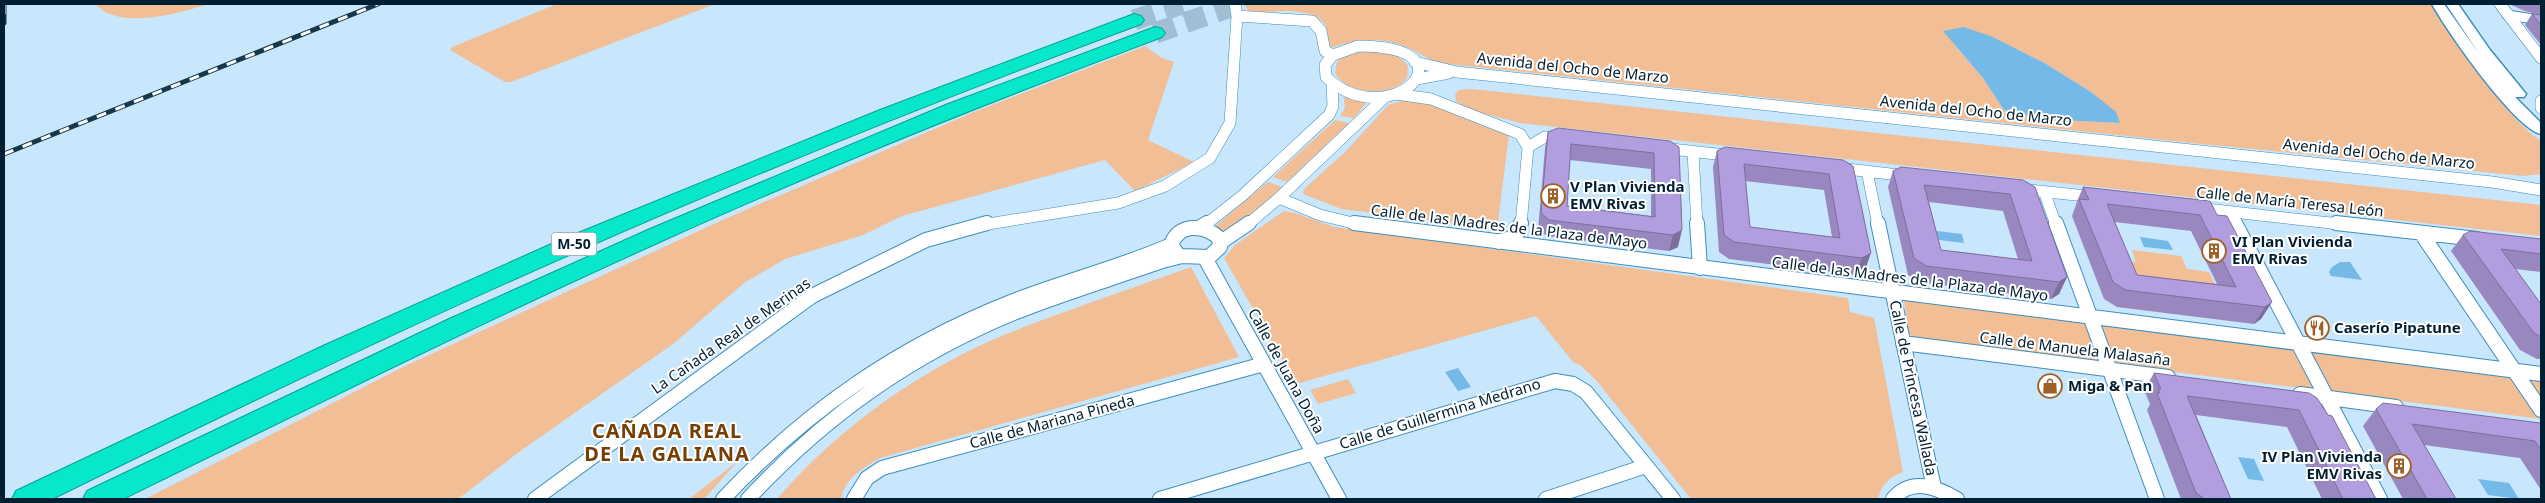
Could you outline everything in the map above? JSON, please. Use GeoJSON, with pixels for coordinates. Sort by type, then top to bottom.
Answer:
{"type":"FeatureCollection","features":[{"type":"Feature","properties":{"kind":"highway","name":"M-50"},"geometry":{"type":"LineString","coordinates":[[26,499],[442,302],[641,215],[938,93],[1134,20]]}},
{"type":"Feature","properties":{"kind":"highway","name":"M-50"},"geometry":{"type":"LineString","coordinates":[[97,499],[447,330],[658,234],[954,108],[1155,33]]}},
{"type":"Feature","properties":{"kind":"street"},"geometry":{"type":"LineString","coordinates":[[2438,4],[2488,76],[2541,130]]}},
{"type":"Feature","properties":{"kind":"street"},"geometry":{"type":"LineString","coordinates":[[2452,4],[2500,72],[2541,117]]}},
{"type":"Feature","properties":{"kind":"street"},"geometry":{"type":"LineString","coordinates":[[2500,4],[2541,58]]}},
{"type":"Feature","properties":{"kind":"street"},"geometry":{"type":"LineString","coordinates":[[1236,10],[1307,19],[1316,22],[1320,26],[1325,51],[1333,55],[1326,62],[1324,69],[1326,77],[1332,84],[1356,95],[1431,98],[1465,114],[1514,130],[1520,134],[1528,147],[1520,230],[1516,236],[1499,242]]}},
{"type":"Feature","properties":{"kind":"street","name":"La Cañada Real de Merinas"},"geometry":{"type":"LineString","coordinates":[[535,499],[812,296],[897,253],[926,240],[992,222],[1118,203],[1165,186],[1194,170],[1210,158],[1230,123],[1236,10]]}},
{"type":"Feature","properties":{"kind":"street"},"geometry":{"type":"LineString","coordinates":[[2507,15],[2541,20]]}},
{"type":"Feature","properties":{"kind":"street","name":"Avenida del Ocho de Marzo"},"geometry":{"type":"LineString","coordinates":[[1333,55],[1358,46],[1378,46],[1398,50],[1415,62],[1457,72],[2492,182],[2541,190]]}},
{"type":"Feature","properties":{"kind":"street"},"geometry":{"type":"LineString","coordinates":[[722,499],[799,424],[852,382],[911,347],[1009,302],[1175,251],[1192,259],[1205,258],[1217,251],[1220,242],[1251,222],[1279,198],[1391,95],[1412,86],[1419,72],[1415,62]]}},
{"type":"Feature","properties":{"kind":"street","name":"Avenida del Ocho de Marzo"},"geometry":{"type":"LineString","coordinates":[[1417,79],[1457,72]]}},
{"type":"Feature","properties":{"kind":"street"},"geometry":{"type":"LineString","coordinates":[[1175,251],[1174,236],[1179,232],[1199,228],[1208,223],[1243,196],[1329,115],[1334,106],[1332,84]]}},
{"type":"Feature","properties":{"kind":"street"},"geometry":{"type":"LineString","coordinates":[[2541,101],[2541,108]]}},
{"type":"Feature","properties":{"kind":"street"},"geometry":{"type":"LineString","coordinates":[[1528,147],[1545,138],[1576,139]]}},
{"type":"Feature","properties":{"kind":"street"},"geometry":{"type":"LineString","coordinates":[[1653,147],[1743,157]]}},
{"type":"Feature","properties":{"kind":"street"},"geometry":{"type":"LineString","coordinates":[[1693,152],[1700,268]]}},
{"type":"Feature","properties":{"kind":"street"},"geometry":{"type":"LineString","coordinates":[[1829,167],[1922,177]]}},
{"type":"Feature","properties":{"kind":"street","name":"Calle de Princesa Wallada"},"geometry":{"type":"LineString","coordinates":[[1867,171],[1934,488]]}},
{"type":"Feature","properties":{"kind":"street","name":"Avenida del Ocho de Marzo"},"geometry":{"type":"LineString","coordinates":[[2492,182],[2541,182]]}},
{"type":"Feature","properties":{"kind":"street"},"geometry":{"type":"LineString","coordinates":[[2007,187],[2112,199]]}},
{"type":"Feature","properties":{"kind":"street"},"geometry":{"type":"LineString","coordinates":[[2044,191],[2157,499]]}},
{"type":"Feature","properties":{"kind":"street","name":"Calle de las Madres de la Plaza de Mayo"},"geometry":{"type":"LineString","coordinates":[[1279,198],[1338,221],[1536,248],[2541,374]]}},
{"type":"Feature","properties":{"kind":"street","name":"Calle de María Teresa León"},"geometry":{"type":"LineString","coordinates":[[2190,208],[2487,240]]}},
{"type":"Feature","properties":{"kind":"street"},"geometry":{"type":"LineString","coordinates":[[2230,212],[2380,499]]}},
{"type":"Feature","properties":{"kind":"street"},"geometry":{"type":"LineString","coordinates":[[1199,228],[1212,231],[1220,242]]}},
{"type":"Feature","properties":{"kind":"street"},"geometry":{"type":"LineString","coordinates":[[1520,230],[1529,243],[1536,248]]}},
{"type":"Feature","properties":{"kind":"street"},"geometry":{"type":"LineString","coordinates":[[2421,233],[2541,410]]}},
{"type":"Feature","properties":{"kind":"street"},"geometry":{"type":"LineString","coordinates":[[748,499],[778,467],[817,432],[920,357],[1016,312],[1175,251]]}},
{"type":"Feature","properties":{"kind":"street","name":"Calle de Juana Doña"},"geometry":{"type":"LineString","coordinates":[[1205,258],[1339,499]]}},
{"type":"Feature","properties":{"kind":"street","name":"Calle de Manuela Malasaña"},"geometry":{"type":"LineString","coordinates":[[1903,343],[2180,379]]}},
{"type":"Feature","properties":{"kind":"street","name":"Calle de Mariana Pineda"},"geometry":{"type":"LineString","coordinates":[[854,499],[867,478],[882,468],[1264,364]]}},
{"type":"Feature","properties":{"kind":"street","name":"Calle de Guillermina Medrano"},"geometry":{"type":"LineString","coordinates":[[1160,499],[1550,381],[1560,380],[1579,386],[1586,392],[1673,499]]}},
{"type":"Feature","properties":{"kind":"street"},"geometry":{"type":"LineString","coordinates":[[2284,392],[2407,408]]}},
{"type":"Feature","properties":{"kind":"street"},"geometry":{"type":"LineString","coordinates":[[1546,499],[1646,466]]}},
{"type":"Feature","properties":{"kind":"street"},"geometry":{"type":"LineString","coordinates":[[1893,499],[1903,489],[1912,486],[1934,488],[1957,499]]}},
{"type":"Feature","properties":{"kind":"shaded area"},"geometry":{"type":"Polygon","coordinates":[[[96,4],[208,4],[182,12],[150,18],[134,18],[119,17],[106,12],[96,4]]]}},
{"type":"Feature","properties":{"kind":"shaded area"},"geometry":{"type":"Polygon","coordinates":[[[557,4],[715,4],[511,82],[505,82],[450,50],[452,47],[557,4]]]}},
{"type":"Feature","properties":{"kind":"shaded area"},"geometry":{"type":"Polygon","coordinates":[[[1243,4],[2432,4],[2496,96],[2526,129],[2541,141],[2541,174],[2523,176],[2202,144],[1440,63],[1399,44],[1379,40],[1360,41],[1330,48],[1325,25],[1316,17],[1288,11],[1251,13],[1243,4]],[[1993,37],[1957,48],[1983,78],[2004,110],[2039,119],[2120,123],[2091,92],[2046,64],[1993,37]]]}},
{"type":"Feature","properties":{"kind":"shaded area"},"geometry":{"type":"Polygon","coordinates":[[[1145,46],[1162,58],[1174,62],[1148,140],[1194,162],[1135,191],[1105,160],[902,216],[863,235],[785,259],[744,283],[673,344],[519,452],[458,499],[145,499],[403,367],[727,218],[974,112],[1145,46]]]}},
{"type":"Feature","properties":{"kind":"shaded area"},"geometry":{"type":"Polygon","coordinates":[[[1364,50],[1394,55],[1404,61],[1408,66],[1407,78],[1400,84],[1381,91],[1360,90],[1341,81],[1335,73],[1337,62],[1346,55],[1364,50]]]}},
{"type":"Feature","properties":{"kind":"shaded area"},"geometry":{"type":"Polygon","coordinates":[[[1472,89],[2541,205],[2541,236],[1520,123],[1470,110],[1456,101],[1455,94],[1459,90],[1472,89]]]}},
{"type":"Feature","properties":{"kind":"shaded area"},"geometry":{"type":"Polygon","coordinates":[[[1344,98],[1367,102],[1354,118],[1340,116],[1345,108],[1344,98]]]}},
{"type":"Feature","properties":{"kind":"shaded area"},"geometry":{"type":"Polygon","coordinates":[[[1402,101],[1423,102],[1509,135],[1497,229],[1342,209],[1305,195],[1303,192],[1305,188],[1345,152],[1388,105],[1402,101]]]}},
{"type":"Feature","properties":{"kind":"shaded area"},"geometry":{"type":"Polygon","coordinates":[[[1335,120],[1349,123],[1287,182],[1273,177],[1335,120]]]}},
{"type":"Feature","properties":{"kind":"shaded area"},"geometry":{"type":"Polygon","coordinates":[[[1268,182],[1282,187],[1257,210],[1225,234],[1214,227],[1268,182]]]}},
{"type":"Feature","properties":{"kind":"shaded area"},"geometry":{"type":"Polygon","coordinates":[[[1284,211],[1334,227],[1848,298],[1850,312],[1874,318],[1903,472],[1886,482],[1881,489],[1878,499],[1691,499],[1596,380],[1580,365],[1573,362],[1536,316],[1296,384],[1224,258],[1235,245],[1284,211]]]}},
{"type":"Feature","properties":{"kind":"shaded area"},"geometry":{"type":"Polygon","coordinates":[[[2132,250],[2181,256],[2187,269],[2209,272],[2224,303],[2132,291],[2120,260],[2136,262],[2132,250]]]}},
{"type":"Feature","properties":{"kind":"shaded area"},"geometry":{"type":"Polygon","coordinates":[[[1191,267],[1239,357],[880,458],[851,479],[846,485],[841,499],[777,499],[827,448],[854,425],[883,402],[945,364],[1009,333],[1191,267]]]}},
{"type":"Feature","properties":{"kind":"shaded area"},"geometry":{"type":"Polygon","coordinates":[[[1904,300],[2541,381],[2541,419],[1917,339],[1909,334],[1904,300]]]}},
{"type":"Feature","properties":{"kind":"shaded area"},"geometry":{"type":"Polygon","coordinates":[[[1348,379],[1356,393],[1318,404],[1310,390],[1348,379]]]}},
{"type":"Feature","properties":{"kind":"shaded area"},"geometry":{"type":"Polygon","coordinates":[[[738,461],[704,499],[689,499],[738,461]]]}},
{"type":"Feature","properties":{"kind":"water"},"geometry":{"type":"Polygon","coordinates":[[[1964,27],[1993,37],[2046,64],[2091,92],[2116,112],[2120,123],[2039,119],[2004,110],[1983,78],[1943,31],[1964,27]]]}},
{"type":"Feature","properties":{"kind":"water"},"geometry":{"type":"Polygon","coordinates":[[[1929,230],[1962,234],[1964,243],[1931,239],[1929,230]]]}},
{"type":"Feature","properties":{"kind":"water"},"geometry":{"type":"Polygon","coordinates":[[[2140,237],[2168,241],[2173,250],[2144,247],[2140,237]]]}},
{"type":"Feature","properties":{"kind":"water"},"geometry":{"type":"Polygon","coordinates":[[[2340,262],[2350,262],[2362,280],[2331,276],[2329,272],[2332,267],[2340,262]]]}},
{"type":"Feature","properties":{"kind":"water"},"geometry":{"type":"Polygon","coordinates":[[[1458,368],[1471,387],[1458,391],[1445,372],[1458,368]]]}},
{"type":"Feature","properties":{"kind":"water"},"geometry":{"type":"Polygon","coordinates":[[[2238,457],[2254,459],[2264,481],[2248,479],[2238,457]]]}},
{"type":"Feature","properties":{"kind":"water"},"geometry":{"type":"Polygon","coordinates":[[[2478,479],[2509,483],[2519,499],[2488,495],[2478,479]]]}},
{"type":"Feature","properties":{"kind":"building"},"geometry":{"type":"Polygon","coordinates":[[[2532,14],[2541,15],[2541,25],[2532,14]]]}},
{"type":"Feature","properties":{"kind":"building"},"geometry":{"type":"Polygon","coordinates":[[[1558,128],[1670,141],[1679,147],[1682,230],[1673,235],[1549,220],[1541,213],[1548,132],[1558,128]],[[1571,144],[1567,206],[1655,217],[1654,153],[1571,144]]]}},
{"type":"Feature","properties":{"kind":"building"},"geometry":{"type":"Polygon","coordinates":[[[1725,147],[1843,160],[1853,166],[1871,253],[1862,258],[1734,242],[1724,235],[1717,151],[1725,147]],[[1744,164],[1750,227],[1840,238],[1829,174],[1744,164]]]}},
{"type":"Feature","properties":{"kind":"building"},"geometry":{"type":"Polygon","coordinates":[[[1901,167],[2023,180],[2035,187],[2067,277],[2059,282],[1926,266],[1914,258],[1893,171],[1901,167]],[[1924,185],[1941,250],[2032,261],[2010,194],[1924,185]]]}},
{"type":"Feature","properties":{"kind":"building"},"geometry":{"type":"Polygon","coordinates":[[[2083,187],[2210,201],[2217,215],[2227,216],[2272,302],[2265,307],[2125,290],[2113,282],[2079,199],[2089,200],[2083,187]],[[2107,204],[2137,275],[2236,287],[2200,215],[2107,204]]]}},
{"type":"Feature","properties":{"kind":"building"},"geometry":{"type":"Polygon","coordinates":[[[2470,231],[2541,239],[2541,254],[2501,249],[2541,304],[2541,337],[2534,333],[2463,235],[2470,231]]]}},
{"type":"Feature","properties":{"kind":"building"},"geometry":{"type":"Polygon","coordinates":[[[2154,373],[2309,393],[2317,398],[2328,415],[2332,416],[2376,499],[2343,499],[2299,410],[2187,396],[2231,499],[2205,499],[2196,493],[2157,393],[2160,393],[2158,389],[2161,389],[2154,373]]]}},
{"type":"Feature","properties":{"kind":"building"},"geometry":{"type":"Polygon","coordinates":[[[2383,403],[2540,423],[2541,450],[2535,441],[2412,424],[2456,499],[2427,499],[2376,409],[2383,403]]]}},
{"type":"Feature","properties":{"kind":"tunnel"},"geometry":{"type":"LineString","coordinates":[[1134,20],[1182,4]]}},
{"type":"Feature","properties":{"kind":"tunnel"},"geometry":{"type":"LineString","coordinates":[[1155,33],[1240,4]]}},
{"type":"Feature","properties":{"kind":"railway"},"geometry":{"type":"LineString","coordinates":[[4,4],[4,23]]}},
{"type":"Feature","properties":{"kind":"railway"},"geometry":{"type":"LineString","coordinates":[[4,154],[378,4]]}},
{"type":"Feature","properties":{"kind":"place","name":"V Plan Vivienda EMV Rivas"},"geometry":{"type":"Point","coordinates":[1553,196]}},
{"type":"Feature","properties":{"kind":"place","name":"VI Plan Vivienda EMV Rivas"},"geometry":{"type":"Point","coordinates":[2214,251]}},
{"type":"Feature","properties":{"kind":"place","name":"Caserío Pipatune"},"geometry":{"type":"Point","coordinates":[2317,328]}},
{"type":"Feature","properties":{"kind":"place","name":"Miga & Pan"},"geometry":{"type":"Point","coordinates":[2050,386]}},
{"type":"Feature","properties":{"kind":"place","name":"IV Plan Vivienda EMV Rivas"},"geometry":{"type":"Point","coordinates":[2399,466]}},
{"type":"Feature","properties":{"kind":"district","name":"CAÑADA REAL DE LA GALIANA"},"geometry":{"type":"Point","coordinates":[667,442]}}]}
